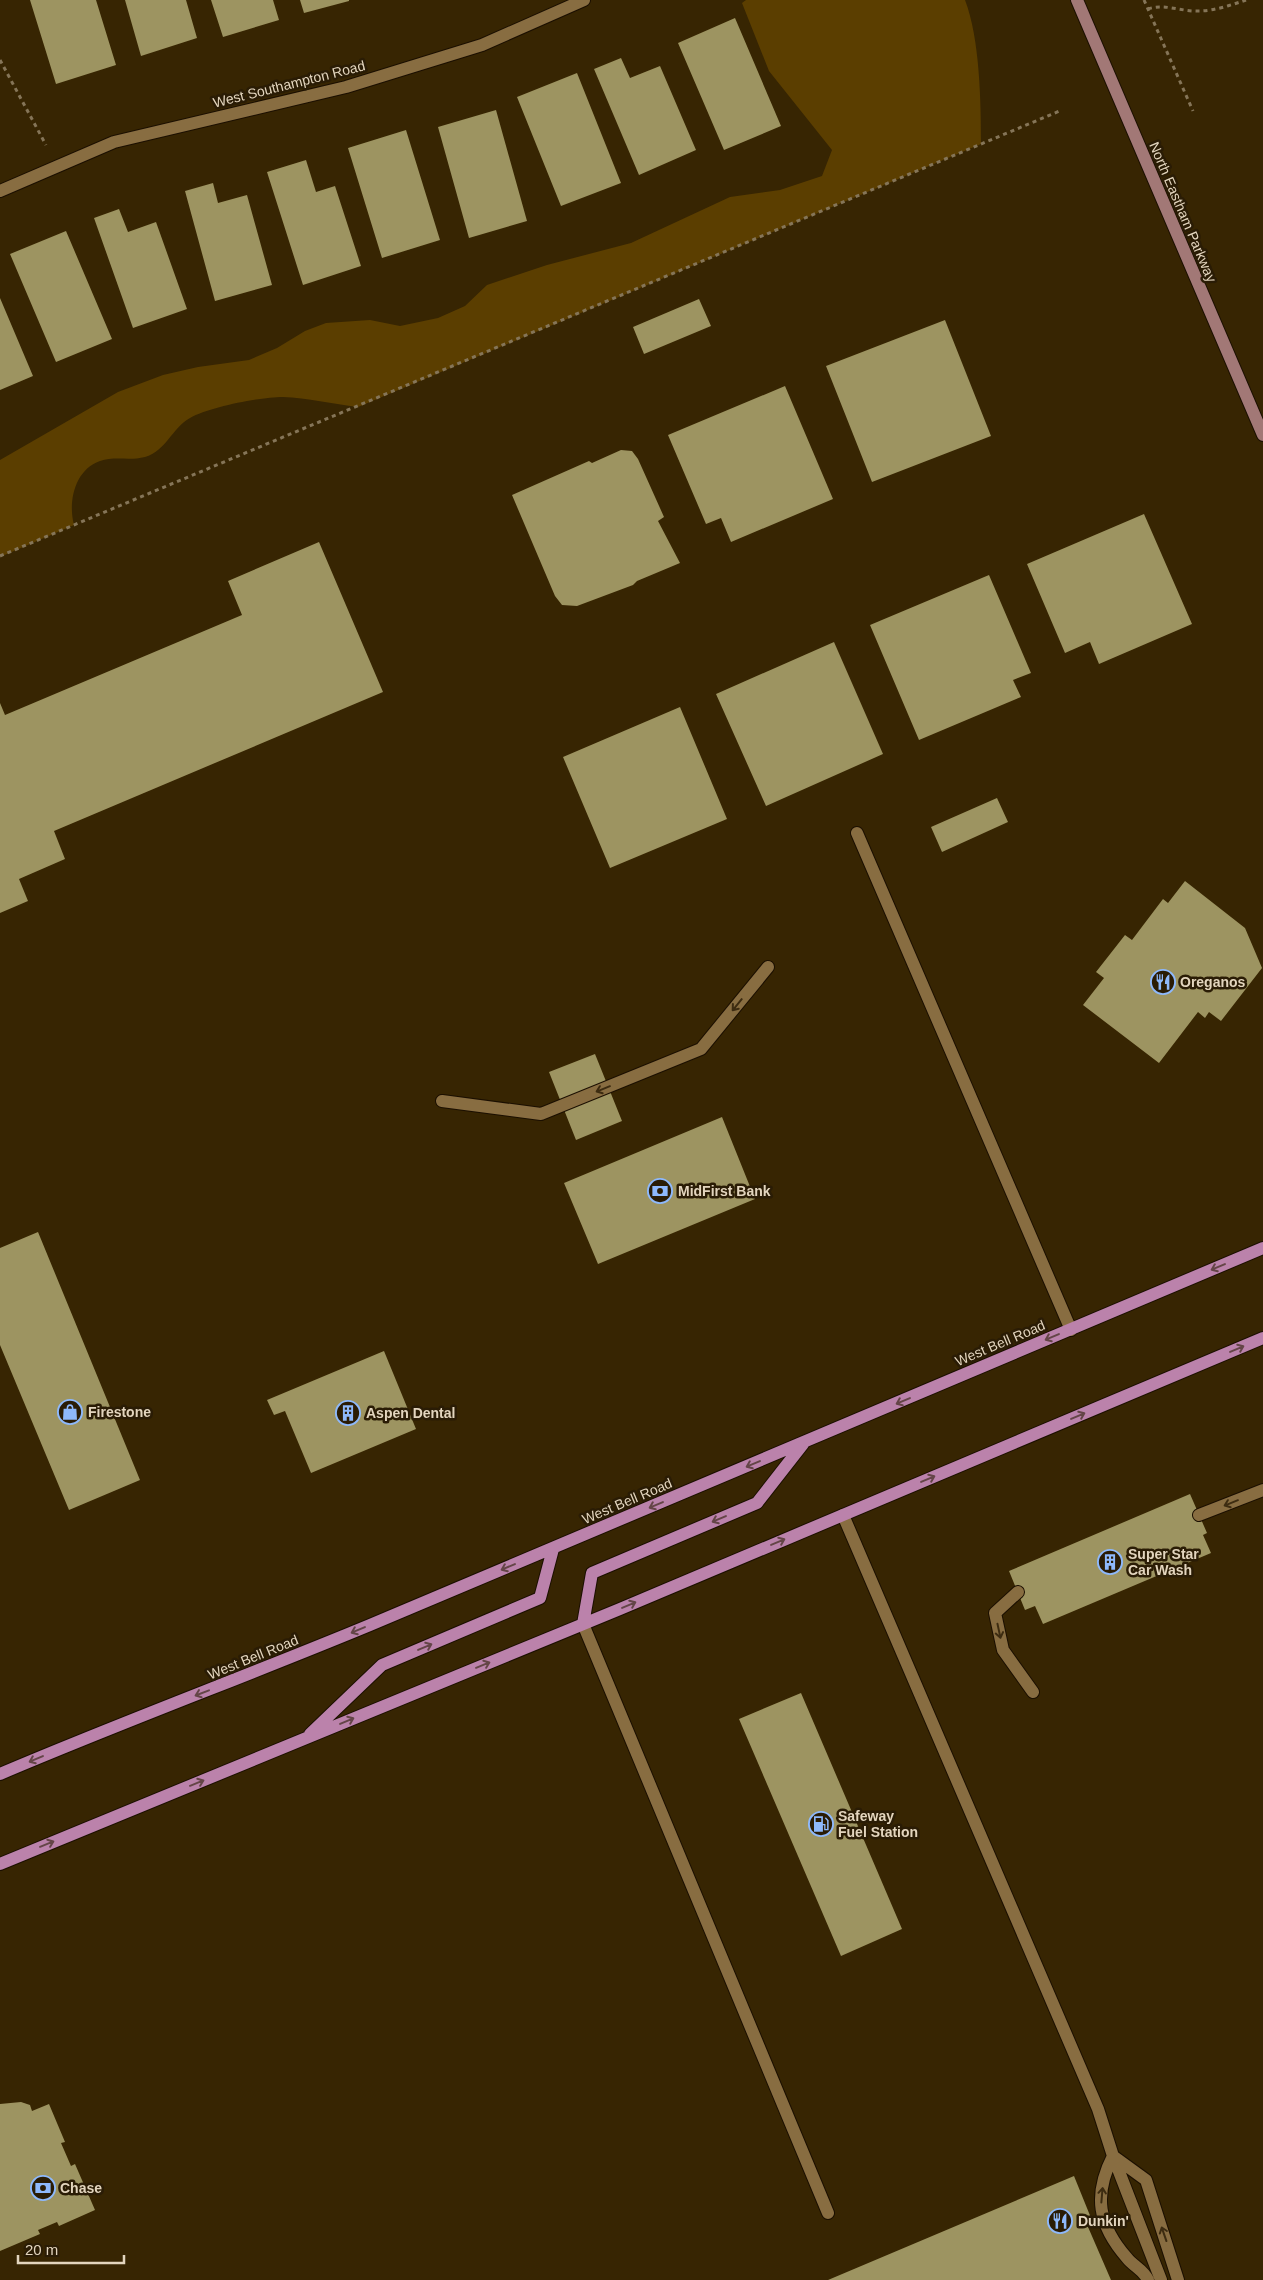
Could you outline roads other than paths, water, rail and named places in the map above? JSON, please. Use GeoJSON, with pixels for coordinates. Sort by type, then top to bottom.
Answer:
{"type":"FeatureCollection","features":[{"type":"Feature","properties":{"kind":"main road","name":"West Bell Road"},"geometry":{"type":"LineString","coordinates":[[0,1774],[72,1743],[248,1676],[553,1549],[1263,1248]]}},
{"type":"Feature","properties":{"kind":"main road"},"geometry":{"type":"LineString","coordinates":[[0,1864],[583,1624],[1263,1338]]}},
{"type":"Feature","properties":{"kind":"main road"},"geometry":{"type":"LineString","coordinates":[[583,1624],[592,1573],[757,1503],[805,1442]]}},
{"type":"Feature","properties":{"kind":"main road"},"geometry":{"type":"LineString","coordinates":[[305,1739],[382,1665],[540,1598],[553,1549]]}},
{"type":"Feature","properties":{"kind":"street","name":"West Southampton Road"},"geometry":{"type":"LineString","coordinates":[[0,191],[114,142],[346,87],[473,48],[584,0]]}},
{"type":"Feature","properties":{"kind":"street","name":"North Eastham Parkway"},"geometry":{"type":"LineString","coordinates":[[1077,0],[1263,435]]}},
{"type":"Feature","properties":{"kind":"street"},"geometry":{"type":"LineString","coordinates":[[857,832],[1071,1330]]}},
{"type":"Feature","properties":{"kind":"street"},"geometry":{"type":"LineString","coordinates":[[442,1101],[541,1114],[701,1049],[768,967]]}},
{"type":"Feature","properties":{"kind":"street"},"geometry":{"type":"LineString","coordinates":[[1199,1516],[1263,1490]]}},
{"type":"Feature","properties":{"kind":"street"},"geometry":{"type":"LineString","coordinates":[[843,1515],[1098,2109],[1113,2156],[1161,2280]]}},
{"type":"Feature","properties":{"kind":"street"},"geometry":{"type":"LineString","coordinates":[[1018,1592],[995,1613],[1003,1650],[1033,1692]]}},
{"type":"Feature","properties":{"kind":"street"},"geometry":{"type":"LineString","coordinates":[[583,1624],[828,2213]]}},
{"type":"Feature","properties":{"kind":"street"},"geometry":{"type":"LineString","coordinates":[[1113,2156],[1104,2174],[1100,2203],[1106,2230],[1128,2260],[1144,2272],[1148,2280]]}},
{"type":"Feature","properties":{"kind":"street"},"geometry":{"type":"LineString","coordinates":[[1113,2156],[1146,2180],[1178,2280]]}},
{"type":"Feature","properties":{"kind":"place","name":"Oreganos"},"geometry":{"type":"Point","coordinates":[1163,982]}},
{"type":"Feature","properties":{"kind":"place","name":"MidFirst Bank"},"geometry":{"type":"Point","coordinates":[660,1191]}},
{"type":"Feature","properties":{"kind":"place","name":"Firestone"},"geometry":{"type":"Point","coordinates":[70,1412]}},
{"type":"Feature","properties":{"kind":"place","name":"Aspen Dental"},"geometry":{"type":"Point","coordinates":[348,1413]}},
{"type":"Feature","properties":{"kind":"place","name":"Super Star Car Wash"},"geometry":{"type":"Point","coordinates":[1110,1562]}},
{"type":"Feature","properties":{"kind":"place","name":"Safeway Fuel Station"},"geometry":{"type":"Point","coordinates":[821,1824]}},
{"type":"Feature","properties":{"kind":"place","name":"Chase"},"geometry":{"type":"Point","coordinates":[43,2188]}},
{"type":"Feature","properties":{"kind":"place","name":"Dunkin'"},"geometry":{"type":"Point","coordinates":[1060,2221]}}]}
